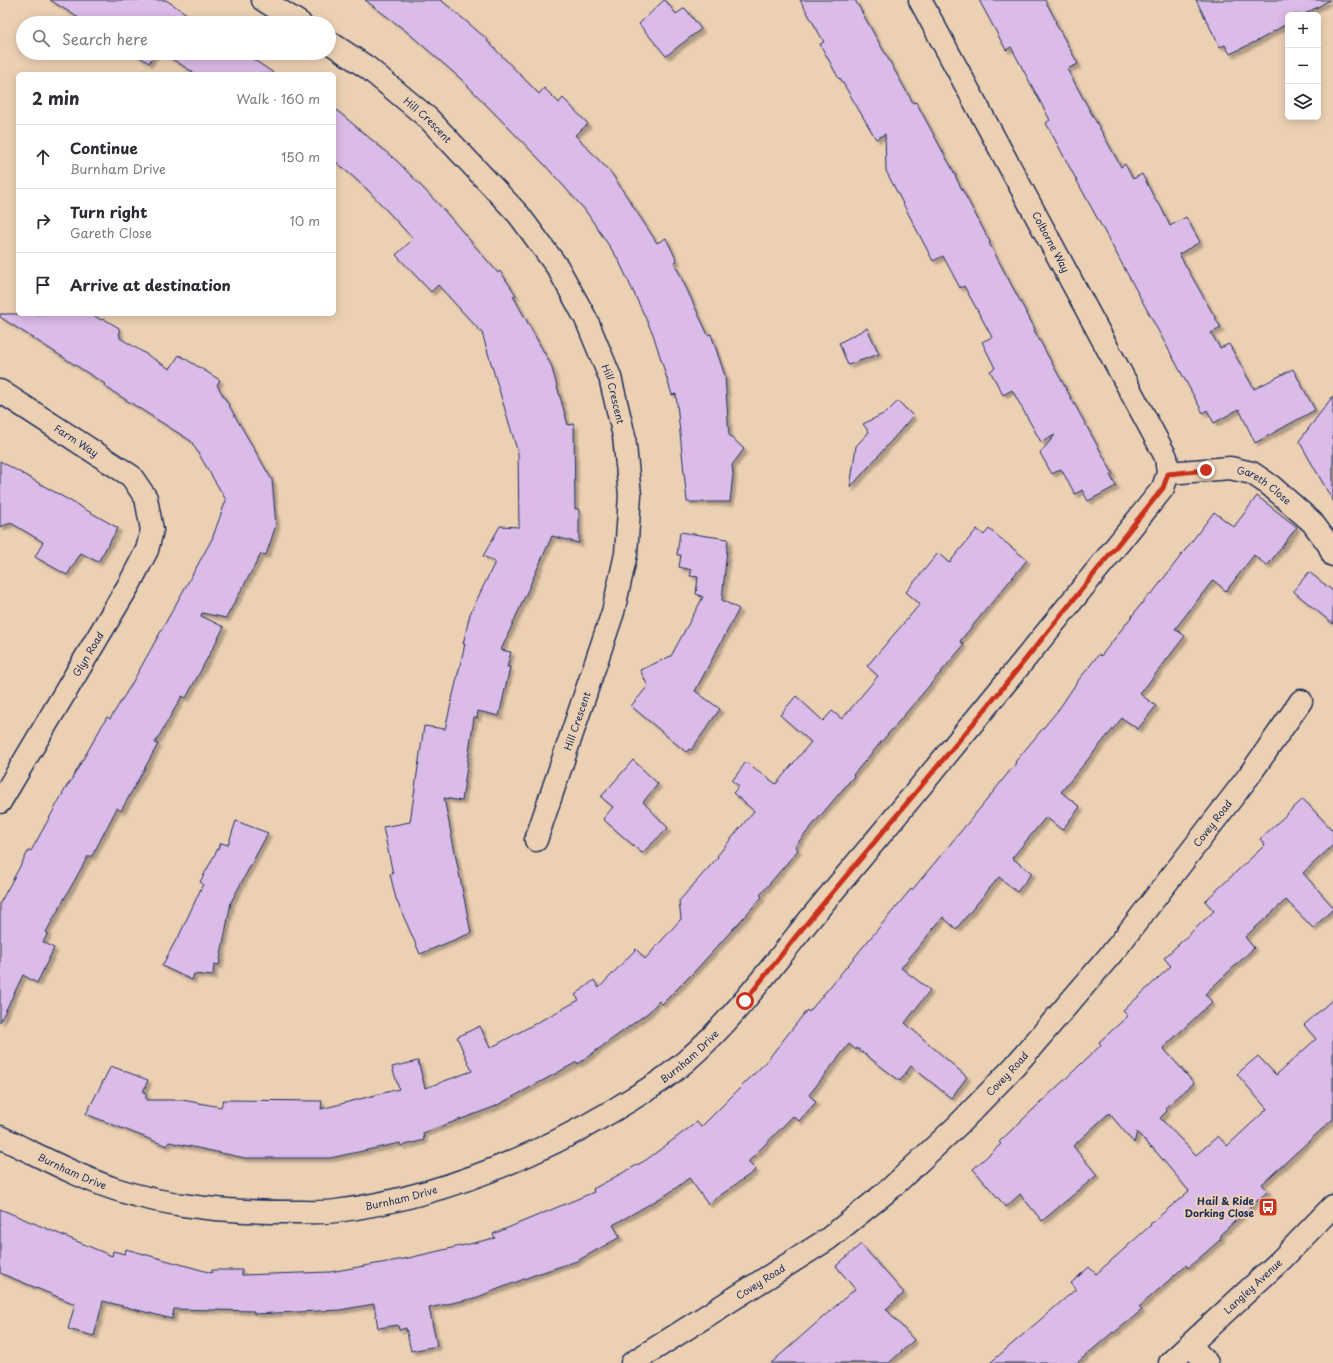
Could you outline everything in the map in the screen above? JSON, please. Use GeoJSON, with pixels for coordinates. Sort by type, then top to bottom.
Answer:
{"type":"FeatureCollection","features":[{"type":"Feature","properties":{"kind":"street"},"geometry":{"type":"LineString","coordinates":[[263,0],[289,16]]}},
{"type":"Feature","properties":{"kind":"street","name":"Colborne Way"},"geometry":{"type":"LineString","coordinates":[[920,0],[1166,457],[1165,481]]}},
{"type":"Feature","properties":{"kind":"street","name":"Hill Crescent"},"geometry":{"type":"LineString","coordinates":[[336,47],[368,68],[429,119],[519,215],[562,274],[586,319],[610,377],[624,436],[630,495],[626,554],[613,612],[536,840]]}},
{"type":"Feature","properties":{"kind":"street","name":"Farm Way"},"geometry":{"type":"LineString","coordinates":[[0,391],[131,476],[146,498]]}},
{"type":"Feature","properties":{"kind":"street","name":"Gareth Close"},"geometry":{"type":"LineString","coordinates":[[1165,481],[1230,468],[1252,473],[1271,486],[1312,522],[1329,545],[1333,555]]}},
{"type":"Feature","properties":{"kind":"street","name":"Burnham Drive"},"geometry":{"type":"LineString","coordinates":[[0,1137],[82,1176],[117,1189],[155,1199],[207,1209],[254,1212],[332,1212],[385,1203],[482,1173],[537,1151],[584,1127],[671,1074],[707,1041],[745,1001],[797,935],[997,695],[1165,481]]}},
{"type":"Feature","properties":{"kind":"street","name":"Glyn Road"},"geometry":{"type":"LineString","coordinates":[[0,802],[126,590],[147,550],[152,530],[146,498]]}},
{"type":"Feature","properties":{"kind":"street","name":"Covey Road"},"geometry":{"type":"LineString","coordinates":[[632,1363],[828,1239],[890,1189],[958,1125],[1014,1067],[1118,946],[1248,777],[1300,700]]}},
{"type":"Feature","properties":{"kind":"street","name":"Langley Avenue"},"geometry":{"type":"LineString","coordinates":[[1170,1363],[1281,1260],[1333,1206]]}},
{"type":"Feature","properties":{"kind":"street"},"geometry":{"type":"LineString","coordinates":[[1190,1345],[1207,1363]]}},
{"type":"Feature","properties":{"kind":"building"},"geometry":{"type":"Polygon","coordinates":[[[50,0],[166,0],[190,16],[76,16],[50,0]]]}},
{"type":"Feature","properties":{"kind":"building"},"geometry":{"type":"Polygon","coordinates":[[[365,0],[441,0],[488,40],[487,41],[539,94],[544,88],[559,103],[563,98],[588,124],[575,135],[612,174],[657,243],[666,238],[677,261],[674,262],[708,335],[711,334],[725,376],[729,435],[744,449],[732,465],[733,474],[730,502],[687,502],[676,394],[672,395],[653,334],[618,259],[585,210],[544,164],[461,79],[406,31],[365,0]]]}},
{"type":"Feature","properties":{"kind":"building"},"geometry":{"type":"Polygon","coordinates":[[[664,0],[676,14],[685,8],[701,29],[666,56],[639,24],[664,0]]]}},
{"type":"Feature","properties":{"kind":"building"},"geometry":{"type":"Polygon","coordinates":[[[800,0],[855,0],[913,103],[916,102],[956,176],[990,242],[989,243],[1035,329],[1034,330],[1113,474],[1110,475],[1116,486],[1088,501],[1082,490],[1075,494],[1061,469],[1052,474],[1040,453],[1055,435],[1041,442],[1012,390],[1003,395],[990,371],[995,368],[982,342],[992,337],[964,286],[960,288],[943,256],[933,261],[886,171],[885,134],[876,139],[840,78],[839,79],[820,44],[824,42],[800,0]]]}},
{"type":"Feature","properties":{"kind":"building"},"geometry":{"type":"Polygon","coordinates":[[[979,0],[1045,0],[1078,64],[1067,69],[1121,167],[1125,164],[1133,179],[1142,174],[1157,203],[1159,203],[1170,226],[1186,217],[1200,242],[1179,254],[1221,328],[1211,333],[1220,348],[1229,344],[1254,389],[1293,369],[1315,410],[1255,443],[1239,409],[1214,423],[1207,410],[1203,413],[1046,123],[1050,120],[1011,47],[1006,50],[979,0]]]}},
{"type":"Feature","properties":{"kind":"building"},"geometry":{"type":"Polygon","coordinates":[[[1196,0],[1330,0],[1308,12],[1285,12],[1285,25],[1261,39],[1230,54],[1225,45],[1220,47],[1196,0]]]}},
{"type":"Feature","properties":{"kind":"building"},"geometry":{"type":"Polygon","coordinates":[[[174,60],[254,60],[272,72],[193,72],[174,60]]]}},
{"type":"Feature","properties":{"kind":"building"},"geometry":{"type":"Polygon","coordinates":[[[336,110],[398,162],[442,208],[498,273],[500,271],[516,295],[513,296],[551,365],[568,425],[574,424],[575,509],[579,509],[579,543],[552,536],[501,650],[511,652],[507,667],[510,667],[499,716],[478,711],[477,718],[474,717],[462,801],[444,798],[471,933],[420,954],[396,899],[390,874],[393,874],[383,827],[410,822],[424,726],[445,729],[465,644],[463,644],[470,614],[495,562],[483,556],[500,526],[519,527],[518,453],[482,333],[438,285],[431,292],[396,255],[413,239],[368,190],[336,162],[336,110]]]}},
{"type":"Feature","properties":{"kind":"building"},"geometry":{"type":"Polygon","coordinates":[[[0,314],[16,314],[16,316],[95,316],[101,320],[104,319],[119,328],[120,338],[170,369],[179,355],[220,380],[217,385],[272,480],[276,525],[266,555],[261,554],[226,618],[202,613],[201,616],[224,627],[186,698],[182,696],[155,743],[158,744],[121,811],[117,808],[92,856],[88,856],[46,932],[48,933],[43,942],[54,948],[37,983],[23,975],[0,1022],[0,903],[29,850],[31,851],[107,717],[110,719],[131,685],[212,539],[226,500],[191,441],[104,386],[105,384],[0,317],[0,314]]]}},
{"type":"Feature","properties":{"kind":"building"},"geometry":{"type":"Polygon","coordinates":[[[867,328],[879,354],[848,365],[839,343],[867,328]]]}},
{"type":"Feature","properties":{"kind":"building"},"geometry":{"type":"Polygon","coordinates":[[[1333,396],[1333,501],[1299,441],[1333,396]]]}},
{"type":"Feature","properties":{"kind":"building"},"geometry":{"type":"Polygon","coordinates":[[[898,401],[913,416],[850,488],[856,446],[869,432],[863,424],[887,412],[898,401]]]}},
{"type":"Feature","properties":{"kind":"building"},"geometry":{"type":"Polygon","coordinates":[[[0,461],[118,528],[98,562],[81,553],[67,575],[35,557],[43,542],[11,523],[0,527],[0,461]]]}},
{"type":"Feature","properties":{"kind":"building"},"geometry":{"type":"Polygon","coordinates":[[[1257,496],[1297,527],[1267,566],[1254,555],[1226,591],[1213,580],[1175,629],[1185,636],[1140,694],[1156,706],[1138,729],[1122,718],[1061,792],[1080,807],[1062,830],[1046,817],[1012,858],[1032,873],[1017,892],[999,877],[956,929],[943,917],[901,968],[930,990],[905,1023],[967,1077],[951,1098],[911,1066],[900,1081],[857,1048],[856,1050],[849,1044],[809,1095],[816,1102],[799,1121],[793,1116],[748,1162],[756,1170],[708,1204],[689,1178],[669,1193],[613,1225],[620,1237],[577,1261],[537,1274],[475,1298],[429,1308],[437,1346],[411,1351],[406,1328],[399,1330],[398,1325],[378,1328],[374,1304],[340,1310],[254,1314],[254,1311],[174,1309],[172,1319],[103,1301],[94,1336],[68,1329],[75,1304],[0,1273],[0,1209],[112,1256],[113,1251],[125,1254],[126,1249],[212,1273],[212,1270],[242,1270],[242,1275],[330,1272],[404,1259],[495,1238],[493,1234],[594,1192],[593,1189],[646,1160],[697,1122],[701,1127],[765,1063],[807,1010],[809,1012],[911,889],[912,890],[986,801],[1016,763],[1015,762],[1059,709],[1077,682],[1099,654],[1101,656],[1149,594],[1151,595],[1214,512],[1234,527],[1257,496]]]}},
{"type":"Feature","properties":{"kind":"building"},"geometry":{"type":"Polygon","coordinates":[[[977,529],[984,535],[989,529],[1027,560],[960,641],[964,645],[853,775],[854,776],[795,846],[798,850],[760,895],[762,897],[695,971],[662,1004],[659,1001],[649,1012],[578,1064],[577,1062],[494,1107],[423,1133],[424,1140],[401,1146],[400,1143],[330,1158],[245,1158],[169,1142],[167,1146],[86,1114],[111,1066],[148,1080],[143,1092],[146,1093],[146,1100],[182,1100],[221,1107],[223,1100],[322,1101],[321,1109],[399,1089],[392,1067],[418,1061],[425,1088],[472,1071],[457,1037],[480,1026],[490,1048],[579,1000],[575,995],[594,980],[599,988],[636,949],[645,959],[681,919],[679,901],[718,857],[717,856],[754,811],[733,793],[739,786],[732,781],[746,762],[776,784],[811,742],[780,715],[796,696],[823,721],[832,711],[842,719],[878,676],[867,666],[920,604],[906,592],[938,553],[949,563],[977,529]]]}},
{"type":"Feature","properties":{"kind":"building"},"geometry":{"type":"Polygon","coordinates":[[[680,532],[728,539],[722,600],[739,609],[695,691],[720,709],[691,750],[689,749],[686,752],[631,706],[648,686],[640,670],[671,656],[703,597],[696,594],[698,577],[690,576],[692,570],[679,567],[681,555],[677,555],[680,532]]]}},
{"type":"Feature","properties":{"kind":"building"},"geometry":{"type":"Polygon","coordinates":[[[1309,572],[1333,591],[1333,624],[1293,591],[1309,572]]]}},
{"type":"Feature","properties":{"kind":"building"},"geometry":{"type":"Polygon","coordinates":[[[633,760],[658,784],[643,802],[668,828],[642,853],[603,819],[613,807],[601,797],[633,760]]]}},
{"type":"Feature","properties":{"kind":"building"},"geometry":{"type":"Polygon","coordinates":[[[1303,799],[1333,831],[1333,845],[1303,873],[1333,907],[1333,909],[1313,928],[1286,900],[1245,937],[1254,948],[1205,994],[1212,1002],[1163,1048],[1194,1083],[1165,1108],[1167,1111],[1160,1118],[1196,1155],[1218,1136],[1227,1146],[1267,1109],[1237,1074],[1258,1056],[1276,1075],[1316,1039],[1304,1025],[1333,999],[1333,1119],[1262,1184],[1268,1191],[1221,1234],[1221,1239],[1188,1268],[1186,1265],[1139,1307],[1142,1310],[1114,1333],[1113,1332],[1077,1363],[990,1363],[1076,1289],[1071,1283],[1089,1267],[1096,1274],[1151,1225],[1150,1224],[1189,1191],[1152,1147],[1151,1148],[1137,1132],[1134,1143],[1109,1113],[1073,1146],[1097,1175],[1042,1221],[1020,1194],[1006,1207],[973,1169],[1001,1144],[999,1142],[1101,1045],[1099,1042],[1128,1016],[1123,1011],[1171,966],[1164,958],[1214,911],[1205,901],[1265,845],[1260,839],[1303,799]]]}},
{"type":"Feature","properties":{"kind":"building"},"geometry":{"type":"Polygon","coordinates":[[[236,821],[268,833],[231,902],[219,965],[214,964],[213,976],[194,974],[192,980],[162,966],[178,938],[203,884],[200,882],[221,843],[228,845],[236,821]]]}},
{"type":"Feature","properties":{"kind":"building"},"geometry":{"type":"Polygon","coordinates":[[[861,1244],[904,1293],[886,1309],[914,1340],[889,1363],[771,1363],[855,1289],[836,1266],[861,1244]]]}},
{"type":"Feature","properties":{"kind":"place","name":"Hail & Ride Dorking Close"},"geometry":{"type":"Point","coordinates":[1268,1207]}},
{"type":"Feature","properties":{"kind":"route"},"geometry":{"type":"LineString","coordinates":[[745,1001],[797,935],[997,695],[1163,488],[1168,474],[1206,470]]}}]}
